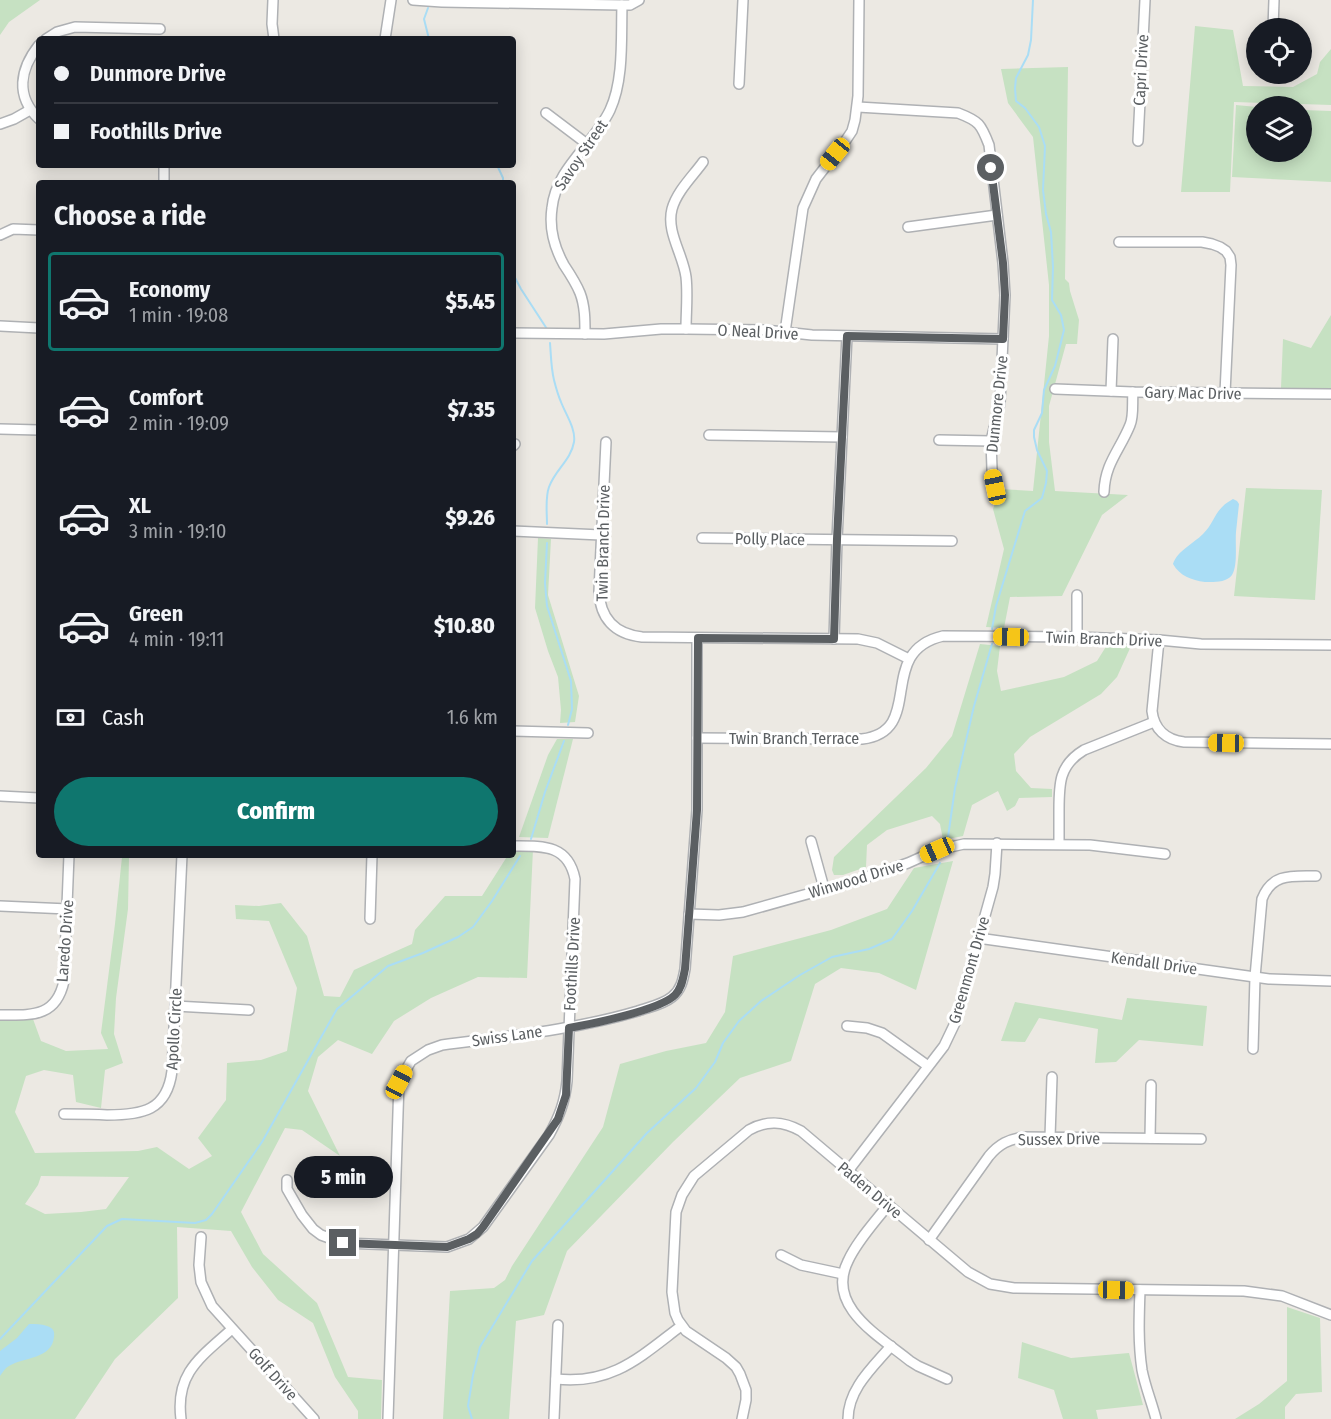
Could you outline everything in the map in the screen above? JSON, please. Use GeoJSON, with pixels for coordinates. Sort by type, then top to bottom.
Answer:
{"type":"FeatureCollection","features":[{"type":"Feature","properties":{"kind":"street"},"geometry":{"type":"LineString","coordinates":[[273,0],[274,36]]}},
{"type":"Feature","properties":{"kind":"street"},"geometry":{"type":"LineString","coordinates":[[385,36],[391,0]]}},
{"type":"Feature","properties":{"kind":"street"},"geometry":{"type":"LineString","coordinates":[[413,0],[622,5],[630,5],[639,0]]}},
{"type":"Feature","properties":{"kind":"street"},"geometry":{"type":"LineString","coordinates":[[739,84],[743,0]]}},
{"type":"Feature","properties":{"kind":"street"},"geometry":{"type":"LineString","coordinates":[[785,332],[803,208],[816,178],[852,131],[858,107],[859,0]]}},
{"type":"Feature","properties":{"kind":"street","name":"Capri Drive"},"geometry":{"type":"LineString","coordinates":[[1138,141],[1144,0]]}},
{"type":"Feature","properties":{"kind":"street"},"geometry":{"type":"LineString","coordinates":[[1273,18],[1274,0]]}},
{"type":"Feature","properties":{"kind":"street","name":"Savoy Street"},"geometry":{"type":"LineString","coordinates":[[585,334],[581,294],[556,248],[551,224],[552,204],[558,184],[598,130],[617,92],[622,5]]}},
{"type":"Feature","properties":{"kind":"street"},"geometry":{"type":"LineString","coordinates":[[51,36],[75,27],[160,29]]}},
{"type":"Feature","properties":{"kind":"street"},"geometry":{"type":"LineString","coordinates":[[36,49],[27,62],[22,80],[23,91],[30,110],[36,116]]}},
{"type":"Feature","properties":{"kind":"street","name":"Dunmore Drive"},"geometry":{"type":"LineString","coordinates":[[858,107],[958,113],[972,118],[982,127],[989,145],[1005,295],[1000,403],[991,441],[995,487]]}},
{"type":"Feature","properties":{"kind":"street"},"geometry":{"type":"LineString","coordinates":[[0,124],[30,110]]}},
{"type":"Feature","properties":{"kind":"street"},"geometry":{"type":"LineString","coordinates":[[546,113],[587,144]]}},
{"type":"Feature","properties":{"kind":"street"},"geometry":{"type":"LineString","coordinates":[[686,329],[686,275],[672,233],[671,217],[678,196],[703,162]]}},
{"type":"Feature","properties":{"kind":"street"},"geometry":{"type":"LineString","coordinates":[[908,226],[997,215]]}},
{"type":"Feature","properties":{"kind":"street"},"geometry":{"type":"LineString","coordinates":[[0,235],[13,229],[36,230]]}},
{"type":"Feature","properties":{"kind":"street"},"geometry":{"type":"LineString","coordinates":[[1119,242],[1202,242],[1220,247],[1230,257],[1232,265],[1225,393]]}},
{"type":"Feature","properties":{"kind":"street"},"geometry":{"type":"LineString","coordinates":[[0,326],[36,328]]}},
{"type":"Feature","properties":{"kind":"street","name":"O Neal Drive"},"geometry":{"type":"LineString","coordinates":[[516,333],[614,334],[686,329],[765,330],[812,335],[1003,339]]}},
{"type":"Feature","properties":{"kind":"street"},"geometry":{"type":"LineString","coordinates":[[834,639],[847,336]]}},
{"type":"Feature","properties":{"kind":"street"},"geometry":{"type":"LineString","coordinates":[[1112,391],[1113,339]]}},
{"type":"Feature","properties":{"kind":"street","name":"Gary Mac Drive"},"geometry":{"type":"LineString","coordinates":[[1055,389],[1331,394]]}},
{"type":"Feature","properties":{"kind":"street"},"geometry":{"type":"LineString","coordinates":[[1104,492],[1104,481],[1110,462],[1131,423],[1133,392]]}},
{"type":"Feature","properties":{"kind":"street"},"geometry":{"type":"LineString","coordinates":[[0,429],[36,430]]}},
{"type":"Feature","properties":{"kind":"street"},"geometry":{"type":"LineString","coordinates":[[709,435],[842,437]]}},
{"type":"Feature","properties":{"kind":"street"},"geometry":{"type":"LineString","coordinates":[[939,440],[991,441]]}},
{"type":"Feature","properties":{"kind":"street","name":"Twin Branch Drive"},"geometry":{"type":"LineString","coordinates":[[606,442],[599,601],[608,621],[620,631],[634,636],[869,640],[909,659],[922,644],[943,636],[1077,637],[1201,644],[1331,645]]}},
{"type":"Feature","properties":{"kind":"street"},"geometry":{"type":"LineString","coordinates":[[516,531],[601,535]]}},
{"type":"Feature","properties":{"kind":"street","name":"Polly Place"},"geometry":{"type":"LineString","coordinates":[[702,538],[952,541]]}},
{"type":"Feature","properties":{"kind":"street"},"geometry":{"type":"LineString","coordinates":[[1077,595],[1077,637]]}},
{"type":"Feature","properties":{"kind":"street","name":"Swiss Lane"},"geometry":{"type":"LineString","coordinates":[[388,1419],[399,1082],[411,1061],[428,1050],[442,1045],[569,1028],[613,1018],[657,1005],[673,997],[678,991],[683,979],[697,810],[698,638]]}},
{"type":"Feature","properties":{"kind":"street"},"geometry":{"type":"LineString","coordinates":[[1159,640],[1152,711],[1154,722],[1162,733],[1177,741],[1331,744]]}},
{"type":"Feature","properties":{"kind":"street","name":"Twin Branch Terrace"},"geometry":{"type":"LineString","coordinates":[[697,738],[862,739],[877,736],[888,728],[895,718],[909,659]]}},
{"type":"Feature","properties":{"kind":"street"},"geometry":{"type":"LineString","coordinates":[[1059,844],[1060,780],[1069,763],[1084,750],[1154,722]]}},
{"type":"Feature","properties":{"kind":"street"},"geometry":{"type":"LineString","coordinates":[[516,731],[588,732]]}},
{"type":"Feature","properties":{"kind":"street"},"geometry":{"type":"LineString","coordinates":[[0,796],[36,798]]}},
{"type":"Feature","properties":{"kind":"street"},"geometry":{"type":"LineString","coordinates":[[811,841],[824,888]]}},
{"type":"Feature","properties":{"kind":"street","name":"Greenmont Drive"},"geometry":{"type":"LineString","coordinates":[[848,1171],[944,1046],[952,1029],[993,887],[997,843]]}},
{"type":"Feature","properties":{"kind":"street","name":"Winwood Drive"},"geometry":{"type":"LineString","coordinates":[[689,914],[719,915],[743,912],[890,869],[945,848],[964,844],[1107,846],[1165,854]]}},
{"type":"Feature","properties":{"kind":"street","name":"Foothills Drive"},"geometry":{"type":"LineString","coordinates":[[287,1180],[287,1189],[302,1215],[321,1235],[343,1243],[437,1248],[453,1246],[477,1234],[483,1227],[558,1119],[566,1095],[575,888],[573,870],[563,855],[552,849],[516,846]]}},
{"type":"Feature","properties":{"kind":"street","name":"Laredo Drive"},"geometry":{"type":"LineString","coordinates":[[0,1015],[37,1014],[46,1010],[62,992],[69,858]]}},
{"type":"Feature","properties":{"kind":"street","name":"Apollo Circle"},"geometry":{"type":"LineString","coordinates":[[64,1114],[137,1114],[154,1106],[170,1084],[182,858]]}},
{"type":"Feature","properties":{"kind":"street"},"geometry":{"type":"LineString","coordinates":[[370,919],[372,858]]}},
{"type":"Feature","properties":{"kind":"street"},"geometry":{"type":"LineString","coordinates":[[1253,1049],[1255,976],[1262,898],[1267,887],[1284,877],[1316,876]]}},
{"type":"Feature","properties":{"kind":"street"},"geometry":{"type":"LineString","coordinates":[[0,906],[68,909]]}},
{"type":"Feature","properties":{"kind":"street","name":"Kendall Drive"},"geometry":{"type":"LineString","coordinates":[[978,938],[1269,979],[1331,981]]}},
{"type":"Feature","properties":{"kind":"street"},"geometry":{"type":"LineString","coordinates":[[175,1006],[249,1010]]}},
{"type":"Feature","properties":{"kind":"street"},"geometry":{"type":"LineString","coordinates":[[847,1026],[867,1028],[882,1033],[928,1066]]}},
{"type":"Feature","properties":{"kind":"street"},"geometry":{"type":"LineString","coordinates":[[1050,1137],[1052,1077]]}},
{"type":"Feature","properties":{"kind":"street"},"geometry":{"type":"LineString","coordinates":[[1150,1138],[1151,1085]]}},
{"type":"Feature","properties":{"kind":"street","name":"Paden Drive"},"geometry":{"type":"LineString","coordinates":[[681,1326],[675,1313],[672,1292],[675,1220],[678,1204],[694,1176],[749,1130],[771,1123],[784,1124],[801,1131],[929,1240],[974,1276],[990,1284],[1014,1288],[1244,1291],[1282,1296],[1331,1315]]}},
{"type":"Feature","properties":{"kind":"street","name":"Sussex Drive"},"geometry":{"type":"LineString","coordinates":[[929,1240],[995,1149],[1003,1143],[1017,1138],[1050,1137],[1201,1139]]}},
{"type":"Feature","properties":{"kind":"street"},"geometry":{"type":"LineString","coordinates":[[888,1205],[852,1252],[843,1274],[847,1301],[853,1313],[864,1325],[891,1346],[918,1366],[947,1378]]}},
{"type":"Feature","properties":{"kind":"street","name":"Golf Drive"},"geometry":{"type":"LineString","coordinates":[[201,1237],[199,1265],[201,1282],[212,1306],[314,1419]]}},
{"type":"Feature","properties":{"kind":"street"},"geometry":{"type":"LineString","coordinates":[[781,1255],[801,1265],[843,1274]]}},
{"type":"Feature","properties":{"kind":"street"},"geometry":{"type":"LineString","coordinates":[[1140,1290],[1140,1353],[1156,1419]]}},
{"type":"Feature","properties":{"kind":"street"},"geometry":{"type":"LineString","coordinates":[[554,1419],[558,1325]]}},
{"type":"Feature","properties":{"kind":"street"},"geometry":{"type":"LineString","coordinates":[[556,1379],[594,1378],[616,1371],[637,1359],[681,1326],[691,1336],[736,1367],[746,1390],[742,1419]]}},
{"type":"Feature","properties":{"kind":"street"},"geometry":{"type":"LineString","coordinates":[[182,1419],[180,1398],[187,1375],[201,1357],[232,1329]]}},
{"type":"Feature","properties":{"kind":"street"},"geometry":{"type":"LineString","coordinates":[[848,1419],[849,1404],[855,1390],[891,1346]]}},
{"type":"Feature","properties":{"kind":"green space"},"geometry":{"type":"Polygon","coordinates":[[[0,0],[40,0],[9,22],[0,35],[0,0]]]}},
{"type":"Feature","properties":{"kind":"green space"},"geometry":{"type":"Polygon","coordinates":[[[1195,26],[1233,30],[1243,86],[1293,87],[1299,84],[1312,84],[1312,77],[1317,74],[1320,62],[1331,49],[1331,105],[1312,104],[1312,96],[1246,96],[1246,102],[1234,102],[1230,192],[1181,192],[1195,26]]]}},
{"type":"Feature","properties":{"kind":"green space"},"geometry":{"type":"Polygon","coordinates":[[[1068,67],[1065,279],[1069,283],[1079,320],[1077,344],[1066,344],[1049,406],[1049,442],[1055,491],[1128,495],[1102,515],[1062,596],[1010,597],[1004,628],[986,627],[1004,549],[993,509],[1000,489],[1033,491],[1049,336],[1049,285],[1033,137],[1008,103],[1001,69],[1068,67]]]}},
{"type":"Feature","properties":{"kind":"green space"},"geometry":{"type":"Polygon","coordinates":[[[1236,105],[1246,106],[1246,162],[1312,162],[1312,110],[1331,111],[1331,182],[1232,177],[1236,105]]]}},
{"type":"Feature","properties":{"kind":"green space"},"geometry":{"type":"Polygon","coordinates":[[[1331,315],[1331,388],[1281,388],[1283,339],[1311,348],[1331,315]]]}},
{"type":"Feature","properties":{"kind":"green space"},"geometry":{"type":"Polygon","coordinates":[[[1246,488],[1322,490],[1315,600],[1234,596],[1246,488]]]}},
{"type":"Feature","properties":{"kind":"green space"},"geometry":{"type":"Polygon","coordinates":[[[538,538],[551,539],[548,595],[579,696],[575,722],[560,723],[558,677],[535,608],[538,538]]]}},
{"type":"Feature","properties":{"kind":"green space"},"geometry":{"type":"Polygon","coordinates":[[[980,644],[1000,646],[997,671],[1001,691],[1064,677],[1097,661],[1107,645],[1131,646],[1117,677],[1101,694],[1030,737],[1014,754],[1016,771],[1031,788],[1052,789],[1052,797],[1019,798],[1015,806],[1007,811],[998,791],[972,805],[963,836],[943,840],[940,824],[932,816],[887,830],[867,845],[866,867],[843,875],[834,875],[832,870],[834,857],[926,768],[952,736],[980,644]]]}},
{"type":"Feature","properties":{"kind":"green space"},"geometry":{"type":"Polygon","coordinates":[[[557,739],[573,739],[548,838],[519,837],[548,755],[557,739]]]}},
{"type":"Feature","properties":{"kind":"green space"},"geometry":{"type":"Polygon","coordinates":[[[533,849],[527,978],[478,977],[431,998],[394,1021],[372,1054],[338,1040],[318,1057],[308,1091],[340,1156],[302,1130],[285,1128],[241,1212],[263,1254],[317,1303],[348,1377],[382,1380],[381,1419],[358,1419],[358,1411],[335,1377],[313,1323],[278,1300],[252,1267],[231,1231],[177,1227],[178,1298],[115,1359],[75,1419],[0,1419],[0,1021],[33,1019],[41,1041],[66,1051],[108,1049],[101,1033],[122,858],[129,858],[128,909],[116,998],[114,1034],[123,1063],[105,1070],[101,1108],[76,1102],[73,1075],[44,1070],[26,1076],[15,1112],[35,1153],[138,1151],[157,1147],[189,1169],[212,1156],[198,1138],[226,1100],[227,1063],[261,1060],[287,1051],[297,988],[269,921],[236,919],[235,905],[259,906],[281,903],[307,936],[324,996],[340,997],[354,970],[412,944],[415,930],[445,896],[482,896],[506,858],[516,858],[516,851],[533,849]],[[41,1176],[38,1185],[25,1204],[45,1214],[106,1209],[129,1177],[41,1176]]]}},
{"type":"Feature","properties":{"kind":"green space"},"geometry":{"type":"Polygon","coordinates":[[[953,861],[916,990],[879,973],[841,968],[815,984],[791,1061],[740,1078],[673,1142],[567,1251],[544,1315],[516,1321],[509,1419],[443,1419],[450,1291],[494,1288],[505,1280],[603,1127],[620,1064],[706,1043],[725,1012],[733,956],[831,930],[887,909],[914,868],[953,861]]]}},
{"type":"Feature","properties":{"kind":"green space"},"geometry":{"type":"Polygon","coordinates":[[[1127,998],[1207,1006],[1203,1046],[1139,1040],[1116,1062],[1095,1063],[1098,1029],[1039,1018],[1025,1042],[1001,1041],[1015,1002],[1122,1020],[1127,998]]]}},
{"type":"Feature","properties":{"kind":"green space"},"geometry":{"type":"Polygon","coordinates":[[[1287,1307],[1320,1318],[1322,1392],[1296,1394],[1285,1407],[1285,1419],[1235,1419],[1259,1404],[1287,1381],[1287,1307]]]}},
{"type":"Feature","properties":{"kind":"green space"},"geometry":{"type":"Polygon","coordinates":[[[1022,1342],[1071,1358],[1129,1353],[1143,1405],[1096,1410],[1098,1419],[1063,1419],[1054,1390],[1018,1378],[1022,1342]]]}},
{"type":"Feature","properties":{"kind":"water"},"geometry":{"type":"Polygon","coordinates":[[[1233,499],[1239,504],[1236,560],[1232,575],[1223,581],[1215,582],[1191,579],[1176,568],[1173,564],[1175,559],[1203,534],[1222,507],[1233,499]]]}},
{"type":"Feature","properties":{"kind":"water"},"geometry":{"type":"Polygon","coordinates":[[[29,1324],[43,1325],[52,1329],[54,1335],[52,1344],[43,1353],[8,1367],[0,1376],[0,1351],[17,1338],[29,1324]]]}},
{"type":"Feature","properties":{"kind":"waterway"},"geometry":{"type":"LineString","coordinates":[[992,629],[996,606],[1025,511],[1042,498],[1046,483],[1047,471],[1037,450],[1034,430],[1042,413],[1044,390],[1055,366],[1064,330],[1061,315],[1052,300],[1051,232],[1043,190],[1045,146],[1039,127],[1025,108],[1016,101],[1016,78],[1028,55],[1031,40],[1033,0]]}},
{"type":"Feature","properties":{"kind":"waterway"},"geometry":{"type":"LineString","coordinates":[[428,8],[424,19],[428,36]]}},
{"type":"Feature","properties":{"kind":"waterway"},"geometry":{"type":"LineString","coordinates":[[498,168],[503,180]]}},
{"type":"Feature","properties":{"kind":"waterway"},"geometry":{"type":"LineString","coordinates":[[516,280],[547,329]]}},
{"type":"Feature","properties":{"kind":"waterway"},"geometry":{"type":"LineString","coordinates":[[547,524],[549,487],[570,454],[574,442],[572,427],[555,383],[550,343]]}},
{"type":"Feature","properties":{"kind":"waterway"},"geometry":{"type":"LineString","coordinates":[[547,543],[545,583],[547,606],[571,681],[572,709],[568,725]]}},
{"type":"Feature","properties":{"kind":"waterway"},"geometry":{"type":"LineString","coordinates":[[948,837],[955,788],[974,706],[992,644]]}},
{"type":"Feature","properties":{"kind":"waterway"},"geometry":{"type":"LineString","coordinates":[[531,839],[564,741]]}},
{"type":"Feature","properties":{"kind":"waterway"},"geometry":{"type":"LineString","coordinates":[[0,1339],[107,1226],[122,1219],[195,1223],[206,1220],[262,1142],[337,1009],[388,966],[458,937],[473,927],[520,856]]}},
{"type":"Feature","properties":{"kind":"waterway"},"geometry":{"type":"LineString","coordinates":[[472,1419],[468,1406],[480,1347],[532,1261],[647,1133],[696,1088],[715,1062],[723,1043],[739,1021],[761,1001],[832,957],[869,949],[892,939],[912,911],[940,863]]}},
{"type":"Feature","properties":{"kind":"route"},"geometry":{"type":"LineString","coordinates":[[343,1243],[437,1248],[453,1246],[477,1234],[549,1135],[558,1119],[566,1095],[569,1028],[601,1022],[657,1005],[673,997],[678,991],[685,969],[697,810],[698,638],[834,639],[847,336],[1003,339],[1005,295],[1003,263],[991,168]]}}]}
